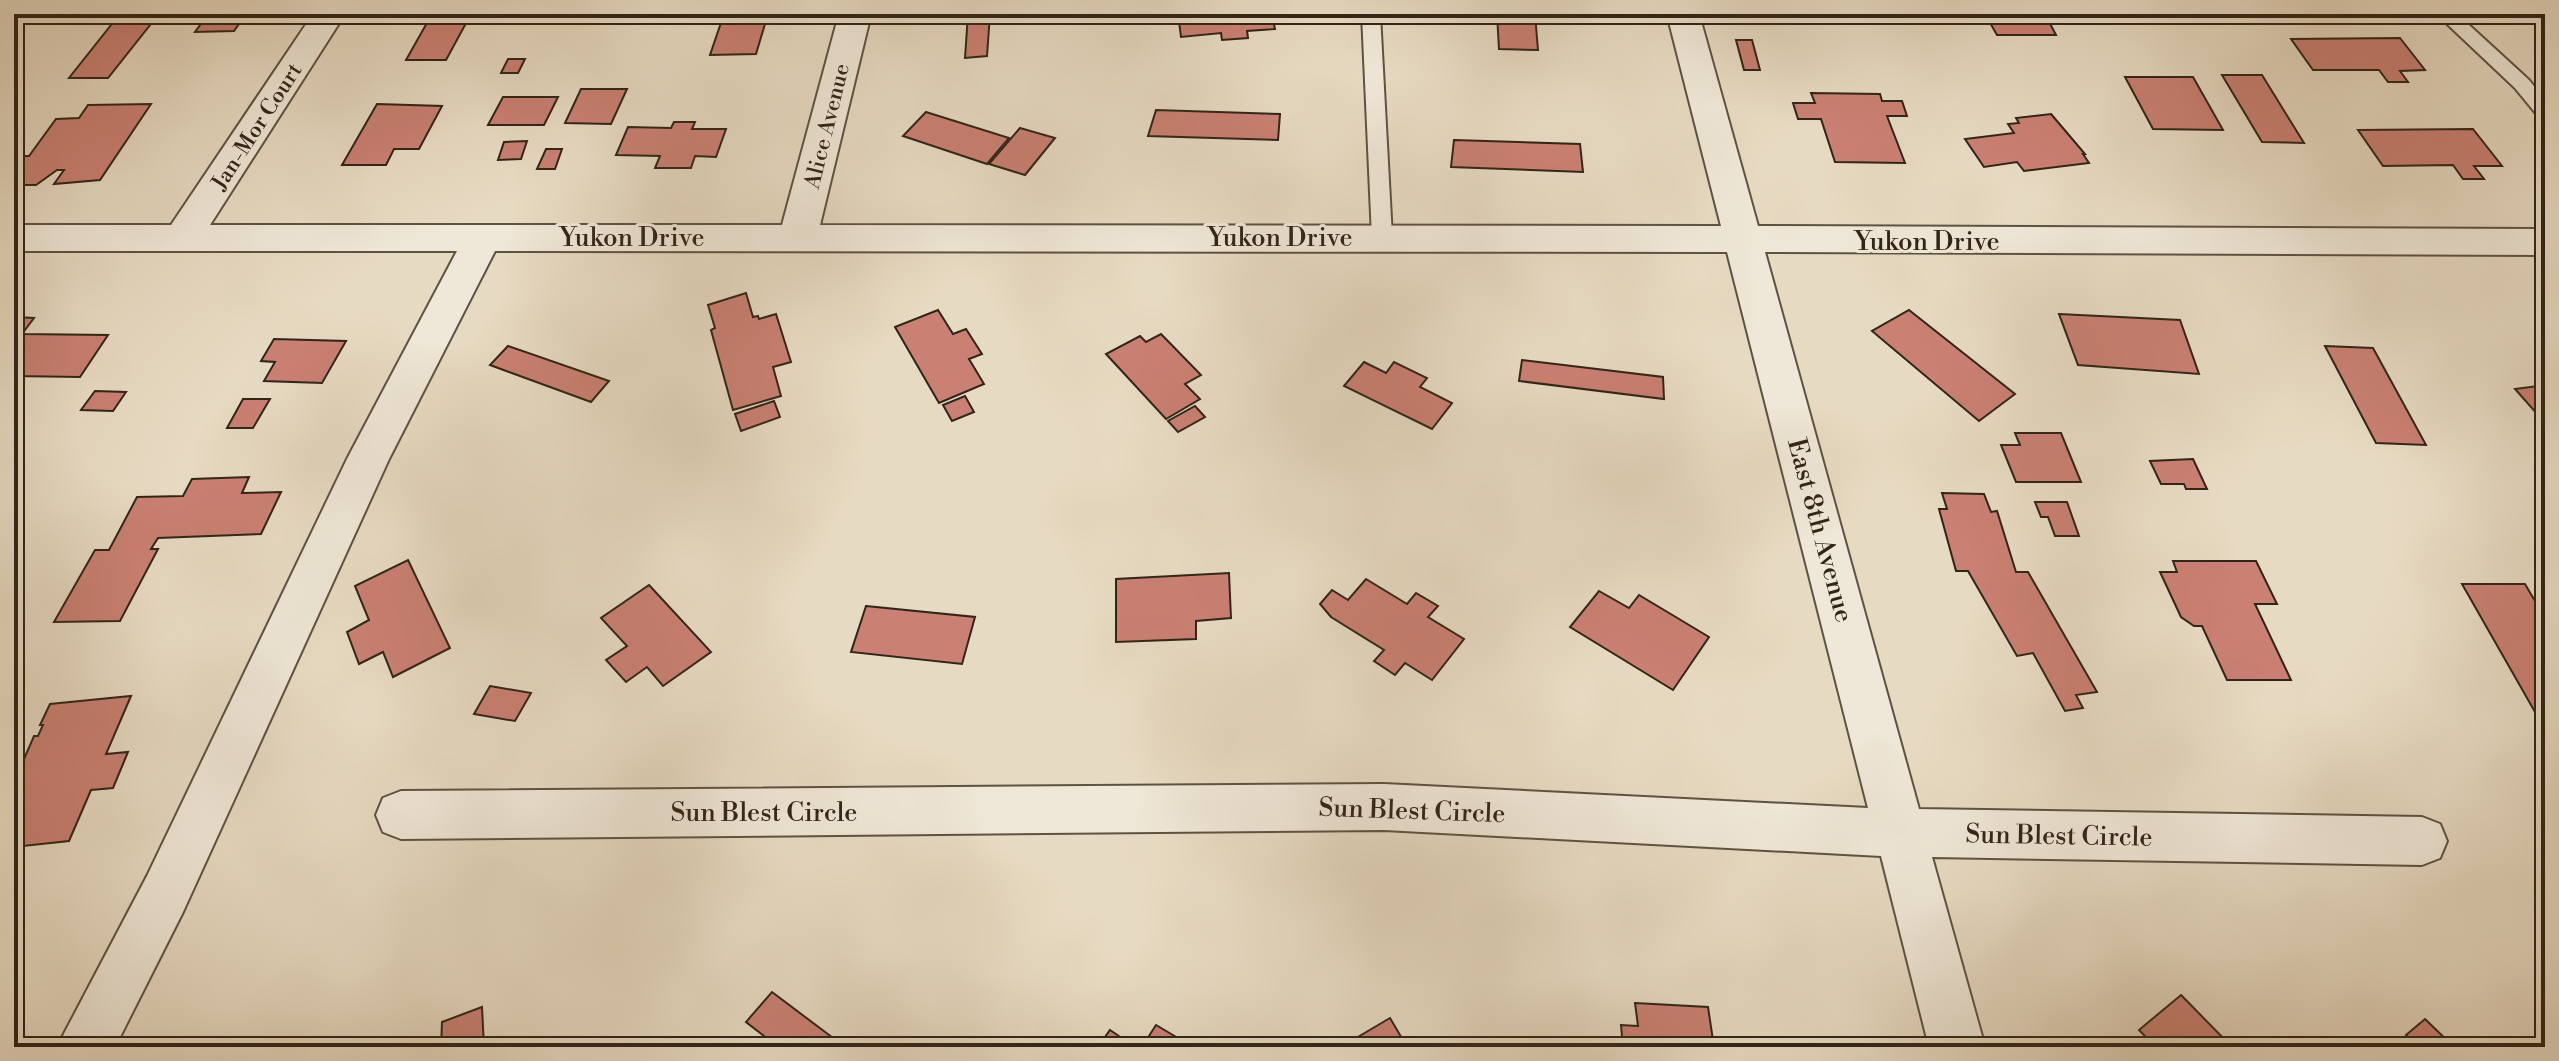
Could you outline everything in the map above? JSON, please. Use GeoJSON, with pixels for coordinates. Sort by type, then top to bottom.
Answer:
{"type":"FeatureCollection","features":[{"type":"Feature","properties":{"kind":"street","name":"Jan-Mor Court"},"geometry":{"type":"LineString","coordinates":[[182,238],[329,14]]}},
{"type":"Feature","properties":{"kind":"street","name":"Alice Avenue"},"geometry":{"type":"LineString","coordinates":[[798,237],[855,14]]}},
{"type":"Feature","properties":{"kind":"street","name":"East 8th Avenue"},"geometry":{"type":"LineString","coordinates":[[1683,14],[1957,1047]]}},
{"type":"Feature","properties":{"kind":"street","name":"Yukon Drive"},"geometry":{"type":"LineString","coordinates":[[14,238],[1382,237],[2543,245]]}},
{"type":"Feature","properties":{"kind":"street"},"geometry":{"type":"LineString","coordinates":[[85,1047],[165,894],[368,459],[483,238]]}},
{"type":"Feature","properties":{"kind":"street","name":"Sun Blest Circle"},"geometry":{"type":"LineString","coordinates":[[401,815],[1384,807],[1899,833],[2422,841]]}},
{"type":"Feature","properties":{"kind":"lane"},"geometry":{"type":"LineString","coordinates":[[1371,14],[1382,237]]}},
{"type":"Feature","properties":{"kind":"lane"},"geometry":{"type":"LineString","coordinates":[[2450,17],[2522,84],[2545,112]]}},
{"type":"Feature","properties":{"kind":"building"},"geometry":{"type":"Polygon","coordinates":[[[208,14],[246,14],[234,31],[195,32],[208,14]]]}},
{"type":"Feature","properties":{"kind":"building"},"geometry":{"type":"Polygon","coordinates":[[[432,14],[471,14],[446,60],[406,60],[432,14]]]}},
{"type":"Feature","properties":{"kind":"building"},"geometry":{"type":"Polygon","coordinates":[[[724,14],[768,14],[756,54],[710,55],[724,14]]]}},
{"type":"Feature","properties":{"kind":"building"},"geometry":{"type":"Polygon","coordinates":[[[968,14],[990,14],[987,56],[965,58],[968,14]]]}},
{"type":"Feature","properties":{"kind":"building"},"geometry":{"type":"Polygon","coordinates":[[[1178,14],[1272,14],[1275,29],[1247,31],[1248,38],[1222,40],[1221,33],[1181,37],[1178,14]]]}},
{"type":"Feature","properties":{"kind":"building"},"geometry":{"type":"Polygon","coordinates":[[[1497,14],[1535,14],[1538,50],[1499,49],[1497,14]]]}},
{"type":"Feature","properties":{"kind":"building"},"geometry":{"type":"Polygon","coordinates":[[[1985,14],[2045,14],[2056,35],[1997,35],[1985,14]]]}},
{"type":"Feature","properties":{"kind":"building"},"geometry":{"type":"Polygon","coordinates":[[[119,15],[158,15],[108,78],[69,78],[119,15]]]}},
{"type":"Feature","properties":{"kind":"building"},"geometry":{"type":"Polygon","coordinates":[[[2400,38],[2425,70],[2400,71],[2408,82],[2388,82],[2379,70],[2313,70],[2291,39],[2400,38]]]}},
{"type":"Feature","properties":{"kind":"building"},"geometry":{"type":"Polygon","coordinates":[[[1736,40],[1752,40],[1760,70],[1744,70],[1736,40]]]}},
{"type":"Feature","properties":{"kind":"building"},"geometry":{"type":"Polygon","coordinates":[[[508,59],[525,59],[518,73],[501,73],[508,59]]]}},
{"type":"Feature","properties":{"kind":"building"},"geometry":{"type":"Polygon","coordinates":[[[2222,75],[2262,75],[2304,143],[2262,142],[2222,75]]]}},
{"type":"Feature","properties":{"kind":"building"},"geometry":{"type":"Polygon","coordinates":[[[2125,77],[2193,77],[2223,130],[2153,129],[2125,77]]]}},
{"type":"Feature","properties":{"kind":"building"},"geometry":{"type":"Polygon","coordinates":[[[581,89],[627,89],[611,124],[565,123],[581,89]]]}},
{"type":"Feature","properties":{"kind":"building"},"geometry":{"type":"Polygon","coordinates":[[[1811,93],[1880,94],[1882,101],[1902,101],[1907,116],[1887,116],[1905,163],[1835,162],[1821,119],[1798,119],[1793,103],[1815,103],[1811,93]]]}},
{"type":"Feature","properties":{"kind":"building"},"geometry":{"type":"Polygon","coordinates":[[[503,97],[558,97],[544,125],[488,125],[503,97]]]}},
{"type":"Feature","properties":{"kind":"building"},"geometry":{"type":"Polygon","coordinates":[[[151,104],[100,180],[54,184],[64,170],[57,170],[36,185],[14,185],[14,156],[29,156],[56,119],[79,118],[88,105],[151,104]]]}},
{"type":"Feature","properties":{"kind":"building"},"geometry":{"type":"Polygon","coordinates":[[[377,104],[442,106],[419,149],[394,149],[386,165],[342,165],[377,104]]]}},
{"type":"Feature","properties":{"kind":"building"},"geometry":{"type":"Polygon","coordinates":[[[1156,110],[1280,114],[1278,140],[1148,136],[1156,110]]]}},
{"type":"Feature","properties":{"kind":"building"},"geometry":{"type":"Polygon","coordinates":[[[926,112],[1009,138],[987,164],[903,136],[926,112]]]}},
{"type":"Feature","properties":{"kind":"building"},"geometry":{"type":"Polygon","coordinates":[[[2051,114],[2089,163],[2024,171],[2017,162],[1984,167],[1965,139],[2014,133],[2008,124],[2019,123],[2016,118],[2051,114]]]}},
{"type":"Feature","properties":{"kind":"building"},"geometry":{"type":"Polygon","coordinates":[[[674,122],[695,122],[692,129],[726,129],[716,157],[695,156],[691,168],[655,168],[660,156],[616,155],[628,127],[671,128],[674,122]]]}},
{"type":"Feature","properties":{"kind":"building"},"geometry":{"type":"Polygon","coordinates":[[[1020,128],[1055,138],[1025,175],[989,164],[1020,128]]]}},
{"type":"Feature","properties":{"kind":"building"},"geometry":{"type":"Polygon","coordinates":[[[2473,129],[2502,166],[2474,166],[2484,179],[2463,179],[2453,165],[2383,166],[2358,130],[2473,129]]]}},
{"type":"Feature","properties":{"kind":"building"},"geometry":{"type":"Polygon","coordinates":[[[1454,140],[1580,144],[1583,172],[1451,167],[1454,140]]]}},
{"type":"Feature","properties":{"kind":"building"},"geometry":{"type":"Polygon","coordinates":[[[527,141],[521,159],[498,160],[504,142],[527,141]]]}},
{"type":"Feature","properties":{"kind":"building"},"geometry":{"type":"Polygon","coordinates":[[[546,149],[562,149],[555,169],[537,169],[546,149]]]}},
{"type":"Feature","properties":{"kind":"building"},"geometry":{"type":"Polygon","coordinates":[[[746,293],[753,317],[758,316],[759,319],[776,314],[791,362],[773,367],[781,396],[733,410],[711,330],[715,328],[708,305],[746,293]]]}},
{"type":"Feature","properties":{"kind":"building"},"geometry":{"type":"Polygon","coordinates":[[[938,310],[953,334],[966,329],[982,354],[969,359],[984,384],[939,403],[895,327],[938,310]]]}},
{"type":"Feature","properties":{"kind":"building"},"geometry":{"type":"Polygon","coordinates":[[[1909,310],[2015,394],[1979,421],[1872,331],[1909,310]]]}},
{"type":"Feature","properties":{"kind":"building"},"geometry":{"type":"Polygon","coordinates":[[[2059,314],[2180,320],[2199,374],[2078,365],[2059,314]]]}},
{"type":"Feature","properties":{"kind":"building"},"geometry":{"type":"Polygon","coordinates":[[[14,317],[34,318],[22,334],[108,335],[80,377],[14,376],[14,317]]]}},
{"type":"Feature","properties":{"kind":"building"},"geometry":{"type":"Polygon","coordinates":[[[1161,334],[1201,375],[1185,384],[1200,399],[1166,419],[1106,354],[1140,336],[1146,342],[1161,334]]]}},
{"type":"Feature","properties":{"kind":"building"},"geometry":{"type":"Polygon","coordinates":[[[274,339],[346,341],[322,383],[264,381],[275,362],[261,361],[274,339]]]}},
{"type":"Feature","properties":{"kind":"building"},"geometry":{"type":"Polygon","coordinates":[[[508,346],[609,381],[591,402],[490,365],[508,346]]]}},
{"type":"Feature","properties":{"kind":"building"},"geometry":{"type":"Polygon","coordinates":[[[2325,346],[2373,348],[2426,445],[2376,443],[2325,346]]]}},
{"type":"Feature","properties":{"kind":"building"},"geometry":{"type":"Polygon","coordinates":[[[1522,360],[1663,377],[1664,399],[1519,381],[1522,360]]]}},
{"type":"Feature","properties":{"kind":"building"},"geometry":{"type":"Polygon","coordinates":[[[1364,362],[1386,373],[1394,362],[1427,378],[1420,387],[1452,403],[1432,429],[1344,386],[1364,362]]]}},
{"type":"Feature","properties":{"kind":"building"},"geometry":{"type":"Polygon","coordinates":[[[2545,385],[2545,423],[2515,389],[2545,385]]]}},
{"type":"Feature","properties":{"kind":"building"},"geometry":{"type":"Polygon","coordinates":[[[95,391],[126,392],[113,411],[81,410],[95,391]]]}},
{"type":"Feature","properties":{"kind":"building"},"geometry":{"type":"Polygon","coordinates":[[[965,396],[974,412],[952,421],[943,405],[965,396]]]}},
{"type":"Feature","properties":{"kind":"building"},"geometry":{"type":"Polygon","coordinates":[[[243,399],[270,399],[253,428],[227,428],[243,399]]]}},
{"type":"Feature","properties":{"kind":"building"},"geometry":{"type":"Polygon","coordinates":[[[774,401],[780,417],[741,431],[735,414],[774,401]]]}},
{"type":"Feature","properties":{"kind":"building"},"geometry":{"type":"Polygon","coordinates":[[[1195,406],[1205,417],[1178,432],[1168,421],[1195,406]]]}},
{"type":"Feature","properties":{"kind":"building"},"geometry":{"type":"Polygon","coordinates":[[[2015,433],[2061,433],[2081,482],[2016,482],[2001,445],[2020,445],[2015,433]]]}},
{"type":"Feature","properties":{"kind":"building"},"geometry":{"type":"Polygon","coordinates":[[[2193,459],[2207,489],[2186,489],[2184,484],[2161,484],[2150,461],[2193,459]]]}},
{"type":"Feature","properties":{"kind":"building"},"geometry":{"type":"Polygon","coordinates":[[[249,477],[242,493],[281,492],[261,534],[158,538],[151,549],[158,549],[120,621],[54,622],[95,550],[109,550],[137,497],[183,496],[192,479],[249,477]]]}},
{"type":"Feature","properties":{"kind":"building"},"geometry":{"type":"Polygon","coordinates":[[[1942,493],[1984,494],[1991,512],[1997,511],[2016,572],[2028,572],[2097,692],[2076,695],[2083,708],[2065,711],[2033,653],[2017,656],[1968,571],[1956,571],[1939,509],[1947,509],[1942,493]]]}},
{"type":"Feature","properties":{"kind":"building"},"geometry":{"type":"Polygon","coordinates":[[[2035,502],[2067,502],[2079,536],[2055,536],[2048,517],[2041,517],[2035,502]]]}},
{"type":"Feature","properties":{"kind":"building"},"geometry":{"type":"Polygon","coordinates":[[[408,560],[450,648],[393,677],[383,652],[359,664],[347,632],[369,620],[355,586],[408,560]]]}},
{"type":"Feature","properties":{"kind":"building"},"geometry":{"type":"Polygon","coordinates":[[[2173,561],[2256,561],[2277,604],[2255,604],[2291,680],[2227,680],[2202,626],[2194,626],[2181,617],[2160,572],[2177,572],[2173,561]]]}},
{"type":"Feature","properties":{"kind":"building"},"geometry":{"type":"Polygon","coordinates":[[[1229,573],[1231,618],[1196,621],[1196,639],[1116,642],[1116,579],[1229,573]]]}},
{"type":"Feature","properties":{"kind":"building"},"geometry":{"type":"Polygon","coordinates":[[[1366,579],[1407,604],[1416,593],[1438,606],[1428,617],[1464,639],[1432,680],[1405,663],[1395,675],[1374,661],[1384,650],[1331,617],[1320,604],[1332,590],[1348,600],[1366,579]]]}},
{"type":"Feature","properties":{"kind":"building"},"geometry":{"type":"Polygon","coordinates":[[[2462,584],[2525,584],[2545,618],[2545,719],[2539,719],[2462,584]]]}},
{"type":"Feature","properties":{"kind":"building"},"geometry":{"type":"Polygon","coordinates":[[[649,585],[711,652],[663,686],[647,667],[626,682],[606,660],[627,646],[601,618],[649,585]]]}},
{"type":"Feature","properties":{"kind":"building"},"geometry":{"type":"Polygon","coordinates":[[[1599,591],[1629,608],[1639,595],[1709,637],[1673,690],[1570,627],[1599,591]]]}},
{"type":"Feature","properties":{"kind":"building"},"geometry":{"type":"Polygon","coordinates":[[[866,606],[975,617],[962,664],[851,652],[866,606]]]}},
{"type":"Feature","properties":{"kind":"building"},"geometry":{"type":"Polygon","coordinates":[[[490,686],[531,693],[515,721],[474,714],[490,686]]]}},
{"type":"Feature","properties":{"kind":"building"},"geometry":{"type":"Polygon","coordinates":[[[131,696],[106,754],[128,752],[113,788],[91,790],[69,841],[14,847],[14,782],[34,736],[38,736],[50,704],[131,696]]]}},
{"type":"Feature","properties":{"kind":"building"},"geometry":{"type":"Polygon","coordinates":[[[772,992],[845,1047],[778,1047],[746,1022],[772,992]]]}},
{"type":"Feature","properties":{"kind":"building"},"geometry":{"type":"Polygon","coordinates":[[[2181,995],[2232,1047],[2156,1047],[2139,1030],[2181,995]]]}},
{"type":"Feature","properties":{"kind":"building"},"geometry":{"type":"Polygon","coordinates":[[[1635,1003],[1708,1007],[1714,1047],[1623,1047],[1621,1025],[1638,1026],[1635,1003]]]}},
{"type":"Feature","properties":{"kind":"building"},"geometry":{"type":"Polygon","coordinates":[[[482,1007],[484,1047],[441,1047],[442,1022],[482,1007]]]}},
{"type":"Feature","properties":{"kind":"building"},"geometry":{"type":"Polygon","coordinates":[[[1390,1018],[1407,1047],[1341,1047],[1390,1018]]]}},
{"type":"Feature","properties":{"kind":"building"},"geometry":{"type":"Polygon","coordinates":[[[2425,1019],[2454,1047],[2419,1047],[2406,1035],[2425,1019]]]}},
{"type":"Feature","properties":{"kind":"building"},"geometry":{"type":"Polygon","coordinates":[[[1156,1025],[1183,1041],[1179,1047],[1142,1047],[1156,1025]]]}},
{"type":"Feature","properties":{"kind":"building"},"geometry":{"type":"Polygon","coordinates":[[[1110,1030],[1135,1047],[1098,1047],[1110,1030]]]}}]}
